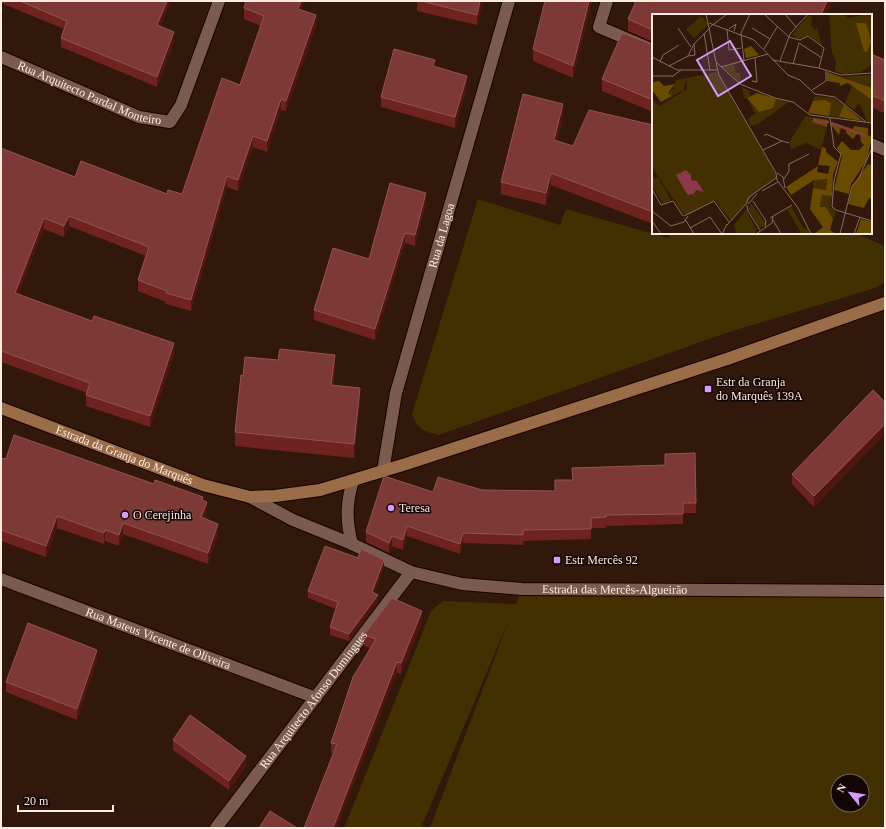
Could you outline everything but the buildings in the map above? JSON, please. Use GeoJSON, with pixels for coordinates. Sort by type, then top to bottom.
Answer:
{"type":"FeatureCollection","features":[{"type":"Feature","properties":{"kind":"main road","name":"Estrada da Granja do Marquês"},"geometry":{"type":"LineString","coordinates":[[1,408],[164,472],[203,485],[250,497],[275,496],[320,490],[383,471],[727,359],[885,303]]}},
{"type":"Feature","properties":{"kind":"street","name":"Rua Arquitecto Pardal Monteiro"},"geometry":{"type":"LineString","coordinates":[[1,57],[140,118],[170,122],[182,105],[219,1]]}},
{"type":"Feature","properties":{"kind":"street","name":"Rua da Lagoa"},"geometry":{"type":"LineString","coordinates":[[383,471],[396,393],[509,1]]}},
{"type":"Feature","properties":{"kind":"street"},"geometry":{"type":"LineString","coordinates":[[607,1],[599,27],[652,50]]}},
{"type":"Feature","properties":{"kind":"street"},"geometry":{"type":"LineString","coordinates":[[872,144],[885,150]]}},
{"type":"Feature","properties":{"kind":"street"},"geometry":{"type":"LineString","coordinates":[[352,544],[347,512],[348,496],[353,480]]}},
{"type":"Feature","properties":{"kind":"street","name":"Estrada da Granja do Marquês"},"geometry":{"type":"LineString","coordinates":[[250,497],[293,520],[352,544]]}},
{"type":"Feature","properties":{"kind":"street","name":"Estrada das Mercês-Algueirão"},"geometry":{"type":"LineString","coordinates":[[352,544],[411,572],[462,584],[522,589],[885,591]]}},
{"type":"Feature","properties":{"kind":"street","name":"Rua Arquitecto Afonso Domingues"},"geometry":{"type":"LineString","coordinates":[[216,828],[411,572]]}},
{"type":"Feature","properties":{"kind":"street","name":"Rua Mateus Vicente de Oliveira"},"geometry":{"type":"LineString","coordinates":[[1,579],[316,698]]}},
{"type":"Feature","properties":{"kind":"shaded area"},"geometry":{"type":"Polygon","coordinates":[[[478,199],[560,225],[566,209],[668,238],[670,234],[857,234],[885,246],[885,282],[875,288],[726,333],[439,435],[419,427],[412,414],[478,199]]]}},
{"type":"Feature","properties":{"kind":"shaded area"},"geometry":{"type":"Polygon","coordinates":[[[522,589],[885,589],[885,828],[430,828],[509,620],[421,828],[344,828],[431,611],[443,601],[516,604],[522,589]]]}},
{"type":"Feature","properties":{"kind":"place","name":"Estr da Granja do Marquês 139A"},"geometry":{"type":"Point","coordinates":[708,389]}},
{"type":"Feature","properties":{"kind":"place","name":"Teresa"},"geometry":{"type":"Point","coordinates":[391,508]}},
{"type":"Feature","properties":{"kind":"place","name":"O Cerejinha"},"geometry":{"type":"Point","coordinates":[125,515]}},
{"type":"Feature","properties":{"kind":"place","name":"Estr Mercês 92"},"geometry":{"type":"Point","coordinates":[557,560]}}]}
